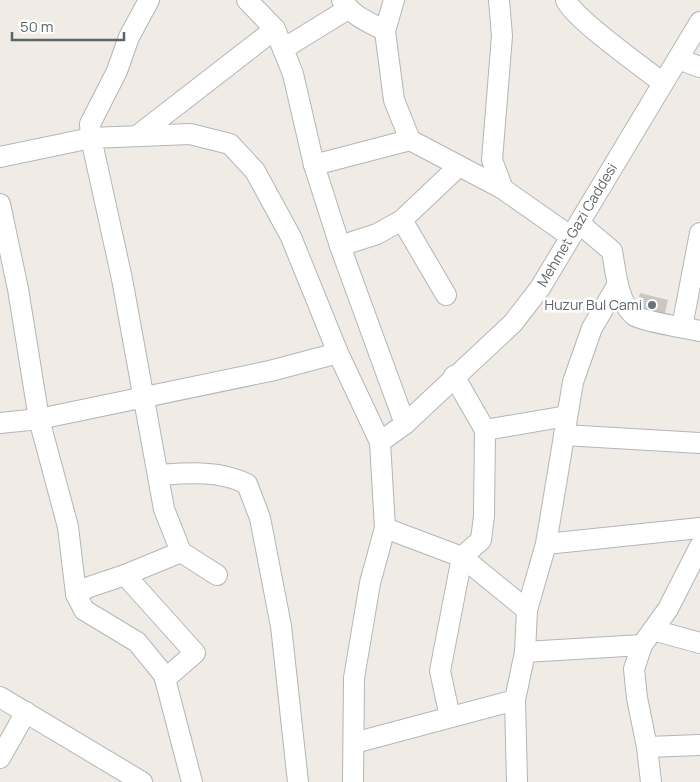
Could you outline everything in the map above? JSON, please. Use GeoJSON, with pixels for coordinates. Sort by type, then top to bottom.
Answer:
{"type":"FeatureCollection","features":[{"type":"Feature","properties":{"kind":"street"},"geometry":{"type":"LineString","coordinates":[[149,0],[129,38],[117,70],[90,124],[91,138],[122,279],[164,509],[181,552],[218,575]]}},
{"type":"Feature","properties":{"kind":"street"},"geometry":{"type":"LineString","coordinates":[[248,0],[275,29],[293,74],[314,165],[340,246],[404,424]]}},
{"type":"Feature","properties":{"kind":"street"},"geometry":{"type":"LineString","coordinates":[[394,0],[385,31],[394,100],[410,140],[503,189],[612,251],[618,284],[626,306],[636,317],[691,329],[700,233]]}},
{"type":"Feature","properties":{"kind":"street"},"geometry":{"type":"LineString","coordinates":[[500,0],[502,36],[492,160],[503,189]]}},
{"type":"Feature","properties":{"kind":"street"},"geometry":{"type":"LineString","coordinates":[[566,0],[580,16],[621,52],[663,82]]}},
{"type":"Feature","properties":{"kind":"street"},"geometry":{"type":"LineString","coordinates":[[283,49],[345,4],[358,17],[385,31]]}},
{"type":"Feature","properties":{"kind":"street","name":"Mehmet Gazi Caddesi"},"geometry":{"type":"LineString","coordinates":[[380,442],[404,424],[513,322],[540,288],[700,22]]}},
{"type":"Feature","properties":{"kind":"street"},"geometry":{"type":"LineString","coordinates":[[137,136],[275,29]]}},
{"type":"Feature","properties":{"kind":"street"},"geometry":{"type":"LineString","coordinates":[[678,59],[700,67]]}},
{"type":"Feature","properties":{"kind":"street"},"geometry":{"type":"LineString","coordinates":[[0,157],[91,138],[190,134],[230,144],[254,171],[291,237],[338,353],[380,442],[385,528],[370,582],[354,678],[353,782]]}},
{"type":"Feature","properties":{"kind":"street"},"geometry":{"type":"LineString","coordinates":[[314,165],[410,140]]}},
{"type":"Feature","properties":{"kind":"street"},"geometry":{"type":"LineString","coordinates":[[340,246],[377,234],[402,220],[459,166]]}},
{"type":"Feature","properties":{"kind":"street"},"geometry":{"type":"LineString","coordinates":[[0,204],[9,289],[39,419],[68,527],[76,594],[84,610],[137,642],[165,679],[192,782]]}},
{"type":"Feature","properties":{"kind":"street"},"geometry":{"type":"LineString","coordinates":[[402,220],[446,296]]}},
{"type":"Feature","properties":{"kind":"street"},"geometry":{"type":"LineString","coordinates":[[517,782],[515,700],[525,652],[527,610],[546,544],[573,382],[592,328],[618,284]]}},
{"type":"Feature","properties":{"kind":"street"},"geometry":{"type":"LineString","coordinates":[[0,423],[39,419],[270,371],[338,353]]}},
{"type":"Feature","properties":{"kind":"street"},"geometry":{"type":"LineString","coordinates":[[450,717],[440,671],[462,558],[481,540],[484,516],[485,430],[454,376]]}},
{"type":"Feature","properties":{"kind":"street"},"geometry":{"type":"LineString","coordinates":[[485,430],[566,426],[700,443]]}},
{"type":"Feature","properties":{"kind":"street"},"geometry":{"type":"LineString","coordinates":[[159,475],[193,473],[233,477],[247,484],[260,518],[282,626],[298,782]]}},
{"type":"Feature","properties":{"kind":"street"},"geometry":{"type":"LineString","coordinates":[[385,528],[462,558],[527,610]]}},
{"type":"Feature","properties":{"kind":"street"},"geometry":{"type":"LineString","coordinates":[[546,544],[700,528]]}},
{"type":"Feature","properties":{"kind":"street"},"geometry":{"type":"LineString","coordinates":[[650,782],[647,747],[636,698],[634,669],[647,638],[668,609],[700,546]]}},
{"type":"Feature","properties":{"kind":"street"},"geometry":{"type":"LineString","coordinates":[[76,594],[89,587],[125,576],[181,552]]}},
{"type":"Feature","properties":{"kind":"street"},"geometry":{"type":"LineString","coordinates":[[125,576],[195,653],[165,679]]}},
{"type":"Feature","properties":{"kind":"street"},"geometry":{"type":"LineString","coordinates":[[525,652],[647,638],[700,643]]}},
{"type":"Feature","properties":{"kind":"street"},"geometry":{"type":"LineString","coordinates":[[0,697],[142,782]]}},
{"type":"Feature","properties":{"kind":"street"},"geometry":{"type":"LineString","coordinates":[[354,743],[515,700]]}},
{"type":"Feature","properties":{"kind":"street"},"geometry":{"type":"LineString","coordinates":[[0,758],[26,712]]}},
{"type":"Feature","properties":{"kind":"street"},"geometry":{"type":"LineString","coordinates":[[647,747],[700,745]]}},
{"type":"Feature","properties":{"kind":"building","name":"Huzur Bul Cami"},"geometry":{"type":"Polygon","coordinates":[[[640,293],[668,300],[664,317],[636,311],[640,293]]]}},
{"type":"Feature","properties":{"kind":"place","name":"Huzur Bul Cami"},"geometry":{"type":"Point","coordinates":[652,305]}}]}
